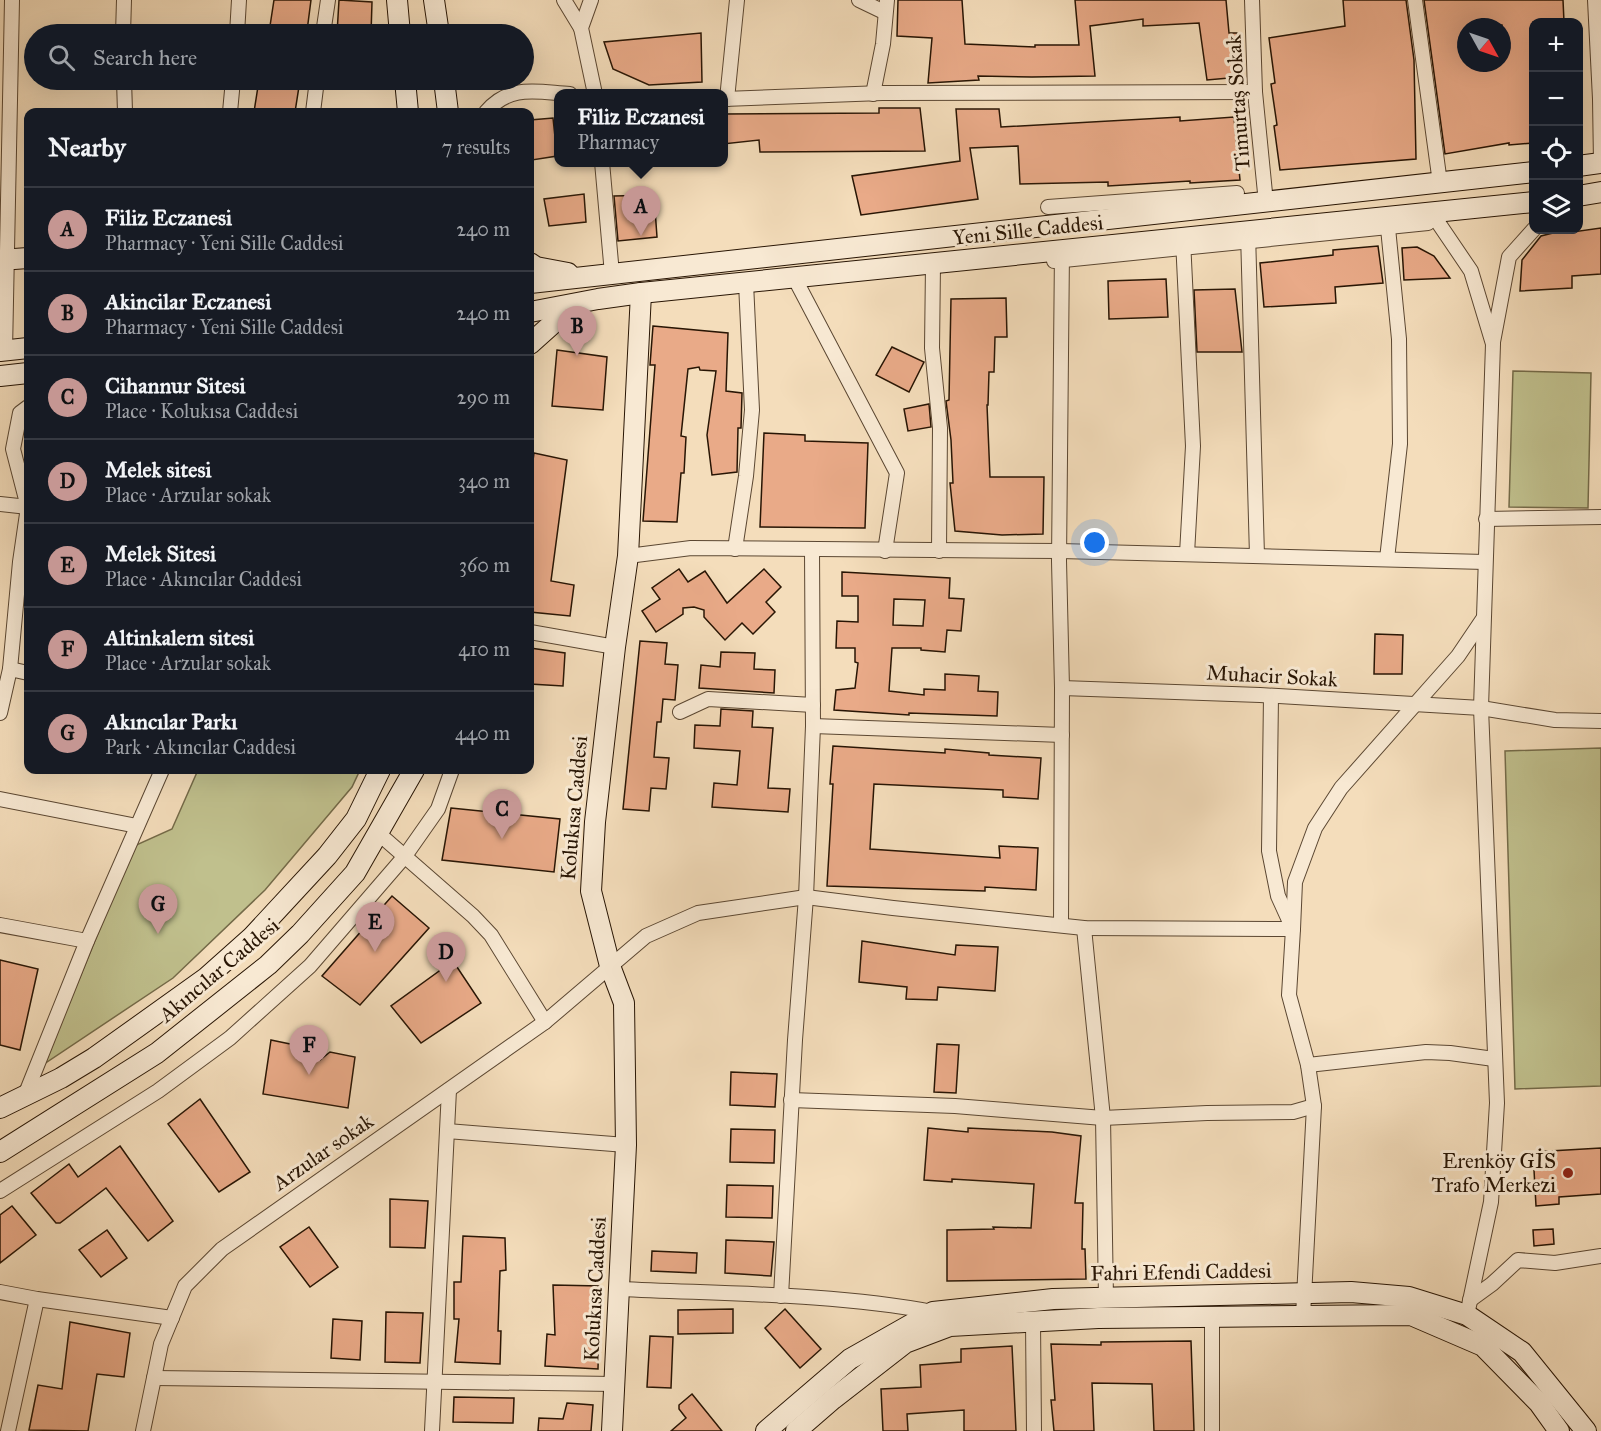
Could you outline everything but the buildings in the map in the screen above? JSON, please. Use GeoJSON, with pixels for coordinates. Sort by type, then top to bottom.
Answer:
{"type":"FeatureCollection","features":[{"type":"Feature","properties":{"kind":"main road"},"geometry":{"type":"LineString","coordinates":[[397,0],[399,24]]}},
{"type":"Feature","properties":{"kind":"main road"},"geometry":{"type":"LineString","coordinates":[[434,0],[437,24]]}},
{"type":"Feature","properties":{"kind":"main road"},"geometry":{"type":"LineString","coordinates":[[406,90],[408,108]]}},
{"type":"Feature","properties":{"kind":"main road"},"geometry":{"type":"LineString","coordinates":[[445,90],[448,108]]}},
{"type":"Feature","properties":{"kind":"main road"},"geometry":{"type":"LineString","coordinates":[[1583,165],[1601,163]]}},
{"type":"Feature","properties":{"kind":"main road","name":"Yeni Sille Caddesi"},"geometry":{"type":"LineString","coordinates":[[534,283],[1529,172]]}},
{"type":"Feature","properties":{"kind":"main road"},"geometry":{"type":"LineString","coordinates":[[1583,195],[1601,192]]}},
{"type":"Feature","properties":{"kind":"main road","name":"Yeni Sille Caddesi"},"geometry":{"type":"LineString","coordinates":[[534,311],[641,293],[933,270],[1062,250],[1387,216],[1429,218],[1529,203]]}},
{"type":"Feature","properties":{"kind":"main road"},"geometry":{"type":"LineString","coordinates":[[4,260],[24,258]]}},
{"type":"Feature","properties":{"kind":"main road"},"geometry":{"type":"LineString","coordinates":[[534,266],[585,277]]}},
{"type":"Feature","properties":{"kind":"main road","name":"Kolukısa Caddesi"},"geometry":{"type":"LineString","coordinates":[[612,1431],[626,1145],[624,1003],[610,966],[591,891],[595,822],[628,556],[641,293]]}},
{"type":"Feature","properties":{"kind":"main road"},"geometry":{"type":"LineString","coordinates":[[534,340],[559,318],[598,299]]}},
{"type":"Feature","properties":{"kind":"main road"},"geometry":{"type":"LineString","coordinates":[[3,351],[24,348]]}},
{"type":"Feature","properties":{"kind":"main road"},"geometry":{"type":"LineString","coordinates":[[0,376],[24,373]]}},
{"type":"Feature","properties":{"kind":"main road","name":"Akıncılar Caddesi"},"geometry":{"type":"LineString","coordinates":[[0,1108],[24,1098],[77,1068],[152,1018],[206,978],[252,937],[297,890],[356,819],[378,774]]}},
{"type":"Feature","properties":{"kind":"main road","name":"Akıncılar Caddesi"},"geometry":{"type":"LineString","coordinates":[[0,1152],[157,1053],[246,984],[300,934],[355,873],[412,774]]}},
{"type":"Feature","properties":{"kind":"main road","name":"Fahri Efendi Caddesi"},"geometry":{"type":"LineString","coordinates":[[766,1431],[850,1359],[933,1312],[1053,1299],[1351,1292],[1409,1297],[1469,1308],[1522,1352],[1586,1431]]}},
{"type":"Feature","properties":{"kind":"main road"},"geometry":{"type":"LineString","coordinates":[[796,1431],[833,1399],[906,1343],[950,1326],[1212,1317],[1412,1315],[1483,1346],[1539,1403],[1559,1431]]}},
{"type":"Feature","properties":{"kind":"street"},"geometry":{"type":"LineString","coordinates":[[3,351],[12,0]]}},
{"type":"Feature","properties":{"kind":"street"},"geometry":{"type":"LineString","coordinates":[[123,24],[124,0]]}},
{"type":"Feature","properties":{"kind":"street"},"geometry":{"type":"LineString","coordinates":[[238,24],[239,0]]}},
{"type":"Feature","properties":{"kind":"street"},"geometry":{"type":"LineString","coordinates":[[325,24],[328,0]]}},
{"type":"Feature","properties":{"kind":"street"},"geometry":{"type":"LineString","coordinates":[[564,0],[580,28],[594,89]]}},
{"type":"Feature","properties":{"kind":"street"},"geometry":{"type":"LineString","coordinates":[[580,28],[591,0]]}},
{"type":"Feature","properties":{"kind":"street"},"geometry":{"type":"LineString","coordinates":[[726,89],[737,0]]}},
{"type":"Feature","properties":{"kind":"street"},"geometry":{"type":"LineString","coordinates":[[859,0],[885,6],[883,44],[873,94]]}},
{"type":"Feature","properties":{"kind":"street","name":"Timurtaş Sokak"},"geometry":{"type":"LineString","coordinates":[[1252,0],[1255,92],[1266,202]]}},
{"type":"Feature","properties":{"kind":"street"},"geometry":{"type":"LineString","coordinates":[[1415,0],[1440,183]]}},
{"type":"Feature","properties":{"kind":"street"},"geometry":{"type":"LineString","coordinates":[[1595,0],[1601,163]]}},
{"type":"Feature","properties":{"kind":"street"},"geometry":{"type":"LineString","coordinates":[[124,90],[125,108]]}},
{"type":"Feature","properties":{"kind":"street"},"geometry":{"type":"LineString","coordinates":[[230,108],[232,90]]}},
{"type":"Feature","properties":{"kind":"street"},"geometry":{"type":"LineString","coordinates":[[314,108],[316,90]]}},
{"type":"Feature","properties":{"kind":"street"},"geometry":{"type":"LineString","coordinates":[[489,108],[496,100],[520,91],[554,92]]}},
{"type":"Feature","properties":{"kind":"street"},"geometry":{"type":"LineString","coordinates":[[728,99],[1035,91],[1255,92]]}},
{"type":"Feature","properties":{"kind":"street"},"geometry":{"type":"LineString","coordinates":[[602,167],[612,274]]}},
{"type":"Feature","properties":{"kind":"street"},"geometry":{"type":"LineString","coordinates":[[1048,207],[1237,193]]}},
{"type":"Feature","properties":{"kind":"street"},"geometry":{"type":"LineString","coordinates":[[1387,216],[1399,339],[1400,444],[1387,559]]}},
{"type":"Feature","properties":{"kind":"street"},"geometry":{"type":"LineString","coordinates":[[939,551],[940,428],[932,348],[933,270],[1429,218],[1471,271],[1493,344]]}},
{"type":"Feature","properties":{"kind":"street"},"geometry":{"type":"LineString","coordinates":[[1248,231],[1257,556]]}},
{"type":"Feature","properties":{"kind":"street"},"geometry":{"type":"LineString","coordinates":[[1469,1308],[1491,1202],[1497,1103],[1480,708],[1493,344],[1509,256],[1529,233]]}},
{"type":"Feature","properties":{"kind":"street"},"geometry":{"type":"LineString","coordinates":[[1183,237],[1192,446],[1187,554]]}},
{"type":"Feature","properties":{"kind":"street"},"geometry":{"type":"LineString","coordinates":[[1061,925],[1062,250]]}},
{"type":"Feature","properties":{"kind":"street"},"geometry":{"type":"LineString","coordinates":[[802,281],[897,473],[885,551]]}},
{"type":"Feature","properties":{"kind":"street"},"geometry":{"type":"LineString","coordinates":[[735,549],[746,476],[752,410],[746,283]]}},
{"type":"Feature","properties":{"kind":"street"},"geometry":{"type":"LineString","coordinates":[[24,410],[20,413],[13,448],[24,491]]}},
{"type":"Feature","properties":{"kind":"street"},"geometry":{"type":"LineString","coordinates":[[0,504],[24,507]]}},
{"type":"Feature","properties":{"kind":"street"},"geometry":{"type":"LineString","coordinates":[[1486,519],[1601,517]]}},
{"type":"Feature","properties":{"kind":"street"},"geometry":{"type":"LineString","coordinates":[[628,556],[691,548],[1060,551],[1485,562]]}},
{"type":"Feature","properties":{"kind":"street"},"geometry":{"type":"LineString","coordinates":[[781,1296],[791,1100],[806,897],[813,726],[812,550]]}},
{"type":"Feature","properties":{"kind":"street"},"geometry":{"type":"LineString","coordinates":[[0,714],[10,669],[24,563]]}},
{"type":"Feature","properties":{"kind":"street"},"geometry":{"type":"LineString","coordinates":[[1303,1316],[1314,1106],[1308,1065],[1289,995],[1295,882],[1315,828],[1341,788],[1458,656],[1483,619]]}},
{"type":"Feature","properties":{"kind":"street"},"geometry":{"type":"LineString","coordinates":[[534,633],[615,647]]}},
{"type":"Feature","properties":{"kind":"street"},"geometry":{"type":"LineString","coordinates":[[10,669],[24,672]]}},
{"type":"Feature","properties":{"kind":"street","name":"Muhacir Sokak"},"geometry":{"type":"LineString","coordinates":[[1062,688],[1271,696],[1480,708],[1555,720],[1601,721]]}},
{"type":"Feature","properties":{"kind":"street"},"geometry":{"type":"LineString","coordinates":[[1271,696],[1269,851],[1278,896],[1293,929]]}},
{"type":"Feature","properties":{"kind":"street"},"geometry":{"type":"LineString","coordinates":[[680,712],[708,699],[813,705]]}},
{"type":"Feature","properties":{"kind":"street"},"geometry":{"type":"LineString","coordinates":[[813,726],[1062,735]]}},
{"type":"Feature","properties":{"kind":"street"},"geometry":{"type":"LineString","coordinates":[[24,1098],[87,941],[160,774]]}},
{"type":"Feature","properties":{"kind":"street"},"geometry":{"type":"LineString","coordinates":[[0,1191],[158,1091],[230,1038],[310,966],[405,856],[438,808],[451,774]]}},
{"type":"Feature","properties":{"kind":"street"},"geometry":{"type":"LineString","coordinates":[[0,799],[137,826]]}},
{"type":"Feature","properties":{"kind":"street"},"geometry":{"type":"LineString","coordinates":[[378,833],[491,935],[545,1022]]}},
{"type":"Feature","properties":{"kind":"street","name":"Arzular sokak"},"geometry":{"type":"LineString","coordinates":[[143,1431],[161,1344],[185,1286],[222,1249],[545,1022],[646,936],[698,913],[806,897],[1084,928],[1293,929]]}},
{"type":"Feature","properties":{"kind":"street"},"geometry":{"type":"LineString","coordinates":[[0,925],[87,941]]}},
{"type":"Feature","properties":{"kind":"street"},"geometry":{"type":"LineString","coordinates":[[1084,928],[1103,1118],[1106,1298]]}},
{"type":"Feature","properties":{"kind":"street"},"geometry":{"type":"LineString","coordinates":[[1308,1065],[1426,1052],[1494,1059]]}},
{"type":"Feature","properties":{"kind":"street"},"geometry":{"type":"LineString","coordinates":[[432,1431],[449,1090]]}},
{"type":"Feature","properties":{"kind":"street"},"geometry":{"type":"LineString","coordinates":[[791,1100],[955,1106],[1103,1118],[1207,1113],[1293,1113],[1314,1106]]}},
{"type":"Feature","properties":{"kind":"street"},"geometry":{"type":"LineString","coordinates":[[447,1131],[626,1145]]}},
{"type":"Feature","properties":{"kind":"street"},"geometry":{"type":"LineString","coordinates":[[1469,1308],[1518,1260],[1555,1263],[1601,1256]]}},
{"type":"Feature","properties":{"kind":"street"},"geometry":{"type":"LineString","coordinates":[[620,1289],[781,1296],[891,1304],[933,1312]]}},
{"type":"Feature","properties":{"kind":"street"},"geometry":{"type":"LineString","coordinates":[[0,1292],[172,1318]]}},
{"type":"Feature","properties":{"kind":"street"},"geometry":{"type":"LineString","coordinates":[[8,1431],[38,1299]]}},
{"type":"Feature","properties":{"kind":"street"},"geometry":{"type":"LineString","coordinates":[[1212,1317],[1212,1431]]}},
{"type":"Feature","properties":{"kind":"street"},"geometry":{"type":"LineString","coordinates":[[1033,1322],[1034,1431]]}},
{"type":"Feature","properties":{"kind":"street"},"geometry":{"type":"LineString","coordinates":[[154,1378],[614,1383]]}},
{"type":"Feature","properties":{"kind":"green space"},"geometry":{"type":"Polygon","coordinates":[[[1513,371],[1591,373],[1588,508],[1509,507],[1513,371]]]}},
{"type":"Feature","properties":{"kind":"green space"},"geometry":{"type":"Polygon","coordinates":[[[1601,748],[1601,1086],[1515,1089],[1505,751],[1601,748]]]}},
{"type":"Feature","properties":{"kind":"green space"},"geometry":{"type":"Polygon","coordinates":[[[196,774],[358,774],[352,787],[265,890],[173,978],[44,1064],[134,846],[172,829],[196,774]]]}},
{"type":"Feature","properties":{"kind":"place","name":"Filiz Eczanesi"},"geometry":{"type":"Point","coordinates":[641,236]}},
{"type":"Feature","properties":{"kind":"place","name":"Akincilar Eczanesi"},"geometry":{"type":"Point","coordinates":[577,356]}},
{"type":"Feature","properties":{"kind":"place","name":"Cihannur Sitesi"},"geometry":{"type":"Point","coordinates":[502,839]}},
{"type":"Feature","properties":{"kind":"place","name":"Akıncılar Parkı"},"geometry":{"type":"Point","coordinates":[158,934]}},
{"type":"Feature","properties":{"kind":"place","name":"Melek Sitesi"},"geometry":{"type":"Point","coordinates":[375,952]}},
{"type":"Feature","properties":{"kind":"place","name":"Melek sitesi"},"geometry":{"type":"Point","coordinates":[446,982]}},
{"type":"Feature","properties":{"kind":"place","name":"Altinkalem sitesi"},"geometry":{"type":"Point","coordinates":[309,1075]}},
{"type":"Feature","properties":{"kind":"place","name":"Erenköy GİS Trafo Merkezi"},"geometry":{"type":"Point","coordinates":[1568,1173]}}]}
